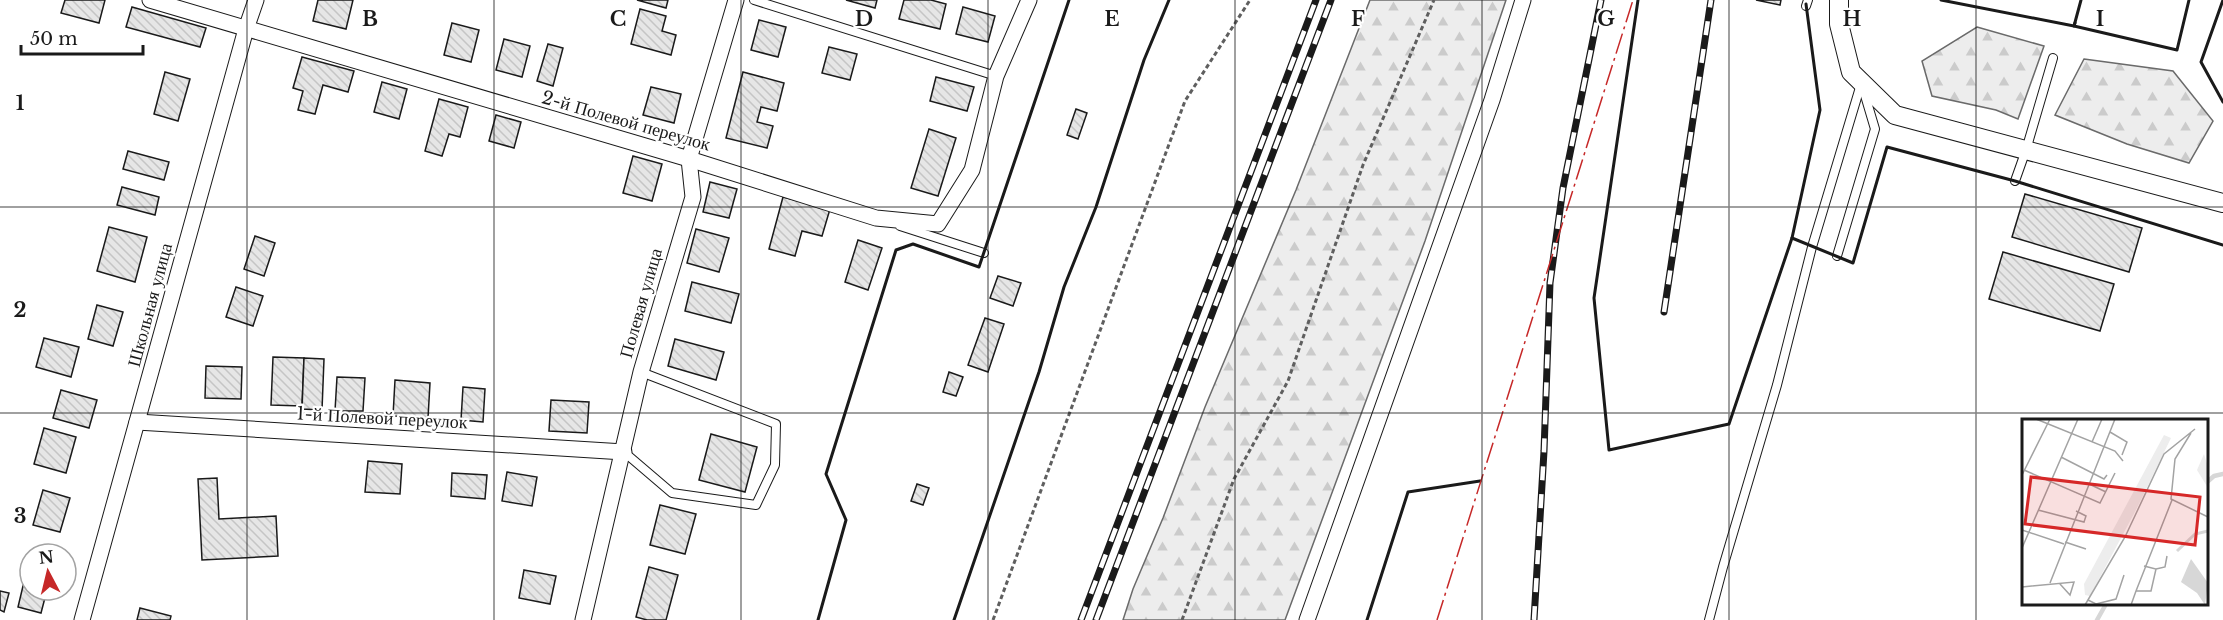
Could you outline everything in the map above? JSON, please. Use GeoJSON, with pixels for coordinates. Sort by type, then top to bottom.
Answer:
{"type":"FeatureCollection","features":[{"type":"Feature","properties":{"kind":"street","name":"2-й Полевой переулок"},"geometry":{"type":"LineString","coordinates":[[150,0],[689,159],[876,218],[938,224],[972,170],[996,76]]}},
{"type":"Feature","properties":{"kind":"street","name":"Школьная улица"},"geometry":{"type":"LineString","coordinates":[[82,620],[256,0]]}},
{"type":"Feature","properties":{"kind":"street","name":"Полевая улица"},"geometry":{"type":"LineString","coordinates":[[583,620],[641,372],[693,197],[689,159],[736,0]]}},
{"type":"Feature","properties":{"kind":"street"},"geometry":{"type":"LineString","coordinates":[[996,76],[1029,0]]}},
{"type":"Feature","properties":{"kind":"street"},"geometry":{"type":"LineString","coordinates":[[1307,620],[1492,100],[1522,0]]}},
{"type":"Feature","properties":{"kind":"street"},"geometry":{"type":"LineString","coordinates":[[1839,0],[1839,24],[1851,72],[1895,115],[2223,203]]}},
{"type":"Feature","properties":{"kind":"street","name":"1-й Полевой переулок"},"geometry":{"type":"LineString","coordinates":[[137,422],[624,452]]}},
{"type":"Feature","properties":{"kind":"lane"},"geometry":{"type":"LineString","coordinates":[[754,0],[996,76]]}},
{"type":"Feature","properties":{"kind":"lane"},"geometry":{"type":"LineString","coordinates":[[2015,181],[2053,58]]}},
{"type":"Feature","properties":{"kind":"lane"},"geometry":{"type":"LineString","coordinates":[[1837,256],[1875,129],[1862,82]]}},
{"type":"Feature","properties":{"kind":"lane"},"geometry":{"type":"LineString","coordinates":[[1709,620],[1778,385],[1812,247],[1862,82]]}},
{"type":"Feature","properties":{"kind":"lane"},"geometry":{"type":"LineString","coordinates":[[876,218],[984,253]]}},
{"type":"Feature","properties":{"kind":"lane"},"geometry":{"type":"LineString","coordinates":[[624,452],[672,493],[756,505],[775,465],[776,424],[641,372]]}},
{"type":"Feature","properties":{"kind":"path"},"geometry":{"type":"LineString","coordinates":[[993,620],[1185,101],[1250,0]]}},
{"type":"Feature","properties":{"kind":"path"},"geometry":{"type":"LineString","coordinates":[[1182,620],[1234,479],[1288,381],[1363,165],[1434,0]]}},
{"type":"Feature","properties":{"kind":"green space"},"geometry":{"type":"Polygon","coordinates":[[[1370,0],[1506,0],[1425,241],[1285,620],[1123,620],[1133,589],[1205,407],[1296,190],[1370,0]]]}},
{"type":"Feature","properties":{"kind":"green space"},"geometry":{"type":"Polygon","coordinates":[[[1977,27],[2044,46],[2018,119],[1996,110],[1932,96],[1922,61],[1977,27]]]}},
{"type":"Feature","properties":{"kind":"green space"},"geometry":{"type":"Polygon","coordinates":[[[2084,59],[2173,71],[2213,121],[2189,163],[2127,144],[2055,115],[2084,59]]]}},
{"type":"Feature","properties":{"kind":"building"},"geometry":{"type":"Polygon","coordinates":[[[65,0],[105,0],[99,23],[61,13],[65,0]]]}},
{"type":"Feature","properties":{"kind":"building"},"geometry":{"type":"Polygon","coordinates":[[[318,0],[353,0],[346,29],[313,21],[318,0]]]}},
{"type":"Feature","properties":{"kind":"building"},"geometry":{"type":"Polygon","coordinates":[[[637,0],[668,0],[666,8],[637,0]]]}},
{"type":"Feature","properties":{"kind":"building"},"geometry":{"type":"Polygon","coordinates":[[[846,0],[877,0],[875,8],[846,0]]]}},
{"type":"Feature","properties":{"kind":"building"},"geometry":{"type":"Polygon","coordinates":[[[904,0],[931,0],[946,4],[940,29],[899,19],[904,0]]]}},
{"type":"Feature","properties":{"kind":"building"},"geometry":{"type":"Polygon","coordinates":[[[1756,0],[1781,0],[1780,5],[1756,0]]]}},
{"type":"Feature","properties":{"kind":"building"},"geometry":{"type":"Polygon","coordinates":[[[132,7],[206,28],[200,47],[126,27],[132,7]]]}},
{"type":"Feature","properties":{"kind":"building"},"geometry":{"type":"Polygon","coordinates":[[[963,7],[995,16],[988,42],[956,34],[963,7]]]}},
{"type":"Feature","properties":{"kind":"building"},"geometry":{"type":"Polygon","coordinates":[[[640,9],[666,16],[662,31],[676,35],[671,55],[631,44],[640,9]]]}},
{"type":"Feature","properties":{"kind":"building"},"geometry":{"type":"Polygon","coordinates":[[[759,20],[786,27],[778,57],[751,50],[759,20]]]}},
{"type":"Feature","properties":{"kind":"building"},"geometry":{"type":"Polygon","coordinates":[[[452,23],[479,30],[471,62],[444,55],[452,23]]]}},
{"type":"Feature","properties":{"kind":"building"},"geometry":{"type":"Polygon","coordinates":[[[504,39],[530,46],[522,77],[496,70],[504,39]]]}},
{"type":"Feature","properties":{"kind":"building"},"geometry":{"type":"Polygon","coordinates":[[[548,44],[563,48],[553,86],[537,81],[548,44]]]}},
{"type":"Feature","properties":{"kind":"building"},"geometry":{"type":"Polygon","coordinates":[[[829,47],[857,54],[850,80],[822,73],[829,47]]]}},
{"type":"Feature","properties":{"kind":"building"},"geometry":{"type":"Polygon","coordinates":[[[302,57],[354,71],[348,92],[323,85],[315,114],[298,110],[303,91],[293,88],[302,57]]]}},
{"type":"Feature","properties":{"kind":"building"},"geometry":{"type":"Polygon","coordinates":[[[165,72],[190,79],[178,121],[154,114],[165,72]]]}},
{"type":"Feature","properties":{"kind":"building"},"geometry":{"type":"Polygon","coordinates":[[[743,72],[784,83],[777,111],[761,107],[757,122],[773,126],[767,148],[726,138],[743,72]]]}},
{"type":"Feature","properties":{"kind":"building"},"geometry":{"type":"Polygon","coordinates":[[[936,77],[974,87],[967,111],[930,101],[936,77]]]}},
{"type":"Feature","properties":{"kind":"building"},"geometry":{"type":"Polygon","coordinates":[[[382,82],[407,89],[399,119],[374,112],[382,82]]]}},
{"type":"Feature","properties":{"kind":"building"},"geometry":{"type":"Polygon","coordinates":[[[651,87],[681,94],[674,123],[643,115],[651,87]]]}},
{"type":"Feature","properties":{"kind":"building"},"geometry":{"type":"Polygon","coordinates":[[[439,99],[468,107],[460,137],[449,134],[442,156],[425,151],[439,99]]]}},
{"type":"Feature","properties":{"kind":"building"},"geometry":{"type":"Polygon","coordinates":[[[1076,109],[1087,113],[1078,139],[1067,135],[1076,109]]]}},
{"type":"Feature","properties":{"kind":"building"},"geometry":{"type":"Polygon","coordinates":[[[496,115],[521,122],[514,148],[489,141],[496,115]]]}},
{"type":"Feature","properties":{"kind":"building"},"geometry":{"type":"Polygon","coordinates":[[[929,129],[956,138],[938,196],[911,188],[929,129]]]}},
{"type":"Feature","properties":{"kind":"building"},"geometry":{"type":"Polygon","coordinates":[[[128,151],[169,162],[164,180],[123,169],[128,151]]]}},
{"type":"Feature","properties":{"kind":"building"},"geometry":{"type":"Polygon","coordinates":[[[633,156],[662,164],[652,201],[623,193],[633,156]]]}},
{"type":"Feature","properties":{"kind":"building"},"geometry":{"type":"Polygon","coordinates":[[[710,182],[737,189],[729,218],[703,212],[710,182]]]}},
{"type":"Feature","properties":{"kind":"building"},"geometry":{"type":"Polygon","coordinates":[[[122,187],[159,197],[155,215],[117,205],[122,187]]]}},
{"type":"Feature","properties":{"kind":"building"},"geometry":{"type":"Polygon","coordinates":[[[2025,194],[2142,228],[2129,272],[2012,237],[2025,194]]]}},
{"type":"Feature","properties":{"kind":"building"},"geometry":{"type":"Polygon","coordinates":[[[783,197],[830,209],[822,236],[802,231],[795,256],[769,249],[783,197]]]}},
{"type":"Feature","properties":{"kind":"building"},"geometry":{"type":"Polygon","coordinates":[[[109,227],[147,237],[135,282],[97,271],[109,227]]]}},
{"type":"Feature","properties":{"kind":"building"},"geometry":{"type":"Polygon","coordinates":[[[696,229],[729,238],[719,272],[687,263],[696,229]]]}},
{"type":"Feature","properties":{"kind":"building"},"geometry":{"type":"Polygon","coordinates":[[[255,236],[275,243],[264,276],[244,269],[255,236]]]}},
{"type":"Feature","properties":{"kind":"building"},"geometry":{"type":"Polygon","coordinates":[[[858,240],[882,248],[868,290],[845,282],[858,240]]]}},
{"type":"Feature","properties":{"kind":"building"},"geometry":{"type":"Polygon","coordinates":[[[2003,252],[2114,284],[2100,331],[1989,299],[2003,252]]]}},
{"type":"Feature","properties":{"kind":"building"},"geometry":{"type":"Polygon","coordinates":[[[998,276],[1021,283],[1013,306],[990,298],[998,276]]]}},
{"type":"Feature","properties":{"kind":"building"},"geometry":{"type":"Polygon","coordinates":[[[692,282],[739,294],[731,323],[685,311],[692,282]]]}},
{"type":"Feature","properties":{"kind":"building"},"geometry":{"type":"Polygon","coordinates":[[[236,287],[263,296],[253,326],[226,317],[236,287]]]}},
{"type":"Feature","properties":{"kind":"building"},"geometry":{"type":"Polygon","coordinates":[[[97,305],[123,312],[113,346],[88,339],[97,305]]]}},
{"type":"Feature","properties":{"kind":"building"},"geometry":{"type":"Polygon","coordinates":[[[985,318],[1004,324],[988,372],[968,365],[985,318]]]}},
{"type":"Feature","properties":{"kind":"building"},"geometry":{"type":"Polygon","coordinates":[[[44,338],[79,347],[71,377],[36,367],[44,338]]]}},
{"type":"Feature","properties":{"kind":"building"},"geometry":{"type":"Polygon","coordinates":[[[675,339],[724,352],[716,380],[668,366],[675,339]]]}},
{"type":"Feature","properties":{"kind":"building"},"geometry":{"type":"Polygon","coordinates":[[[273,357],[304,358],[302,406],[271,405],[273,357]]]}},
{"type":"Feature","properties":{"kind":"building"},"geometry":{"type":"Polygon","coordinates":[[[304,358],[324,359],[322,410],[302,409],[304,358]]]}},
{"type":"Feature","properties":{"kind":"building"},"geometry":{"type":"Polygon","coordinates":[[[206,366],[242,367],[241,399],[205,398],[206,366]]]}},
{"type":"Feature","properties":{"kind":"building"},"geometry":{"type":"Polygon","coordinates":[[[949,372],[963,377],[956,396],[943,392],[949,372]]]}},
{"type":"Feature","properties":{"kind":"building"},"geometry":{"type":"Polygon","coordinates":[[[337,377],[365,378],[363,411],[335,411],[337,377]]]}},
{"type":"Feature","properties":{"kind":"building"},"geometry":{"type":"Polygon","coordinates":[[[395,380],[430,383],[428,418],[393,416],[395,380]]]}},
{"type":"Feature","properties":{"kind":"building"},"geometry":{"type":"Polygon","coordinates":[[[463,387],[485,389],[483,422],[461,420],[463,387]]]}},
{"type":"Feature","properties":{"kind":"building"},"geometry":{"type":"Polygon","coordinates":[[[61,390],[97,400],[89,428],[53,418],[61,390]]]}},
{"type":"Feature","properties":{"kind":"building"},"geometry":{"type":"Polygon","coordinates":[[[551,400],[589,402],[587,433],[549,431],[551,400]]]}},
{"type":"Feature","properties":{"kind":"building"},"geometry":{"type":"Polygon","coordinates":[[[44,428],[76,437],[66,473],[34,464],[44,428]]]}},
{"type":"Feature","properties":{"kind":"building"},"geometry":{"type":"Polygon","coordinates":[[[711,434],[757,447],[745,492],[699,480],[711,434]]]}},
{"type":"Feature","properties":{"kind":"building"},"geometry":{"type":"Polygon","coordinates":[[[368,461],[402,464],[400,494],[365,492],[368,461]]]}},
{"type":"Feature","properties":{"kind":"building"},"geometry":{"type":"Polygon","coordinates":[[[507,472],[537,477],[532,506],[502,501],[507,472]]]}},
{"type":"Feature","properties":{"kind":"building"},"geometry":{"type":"Polygon","coordinates":[[[452,473],[487,475],[485,499],[451,496],[452,473]]]}},
{"type":"Feature","properties":{"kind":"building"},"geometry":{"type":"Polygon","coordinates":[[[217,478],[219,519],[276,516],[278,556],[202,560],[198,479],[217,478]]]}},
{"type":"Feature","properties":{"kind":"building"},"geometry":{"type":"Polygon","coordinates":[[[917,484],[929,488],[923,505],[911,501],[917,484]]]}},
{"type":"Feature","properties":{"kind":"building"},"geometry":{"type":"Polygon","coordinates":[[[43,490],[70,498],[60,532],[33,525],[43,490]]]}},
{"type":"Feature","properties":{"kind":"building"},"geometry":{"type":"Polygon","coordinates":[[[660,505],[696,514],[685,554],[650,545],[660,505]]]}},
{"type":"Feature","properties":{"kind":"building"},"geometry":{"type":"Polygon","coordinates":[[[649,567],[678,575],[666,620],[647,620],[636,617],[649,567]]]}},
{"type":"Feature","properties":{"kind":"building"},"geometry":{"type":"Polygon","coordinates":[[[524,570],[556,576],[550,604],[519,598],[524,570]]]}},
{"type":"Feature","properties":{"kind":"building"},"geometry":{"type":"Polygon","coordinates":[[[0,591],[9,593],[4,612],[0,610],[0,591]]]}},
{"type":"Feature","properties":{"kind":"building"},"geometry":{"type":"Polygon","coordinates":[[[19,602],[44,602],[41,613],[18,607],[19,602]]]}},
{"type":"Feature","properties":{"kind":"building"},"geometry":{"type":"Polygon","coordinates":[[[140,608],[171,616],[170,620],[137,620],[140,608]]]}},
{"type":"Feature","properties":{"kind":"waterway"},"geometry":{"type":"LineString","coordinates":[[2208,481],[2214,476],[2223,474]]}},
{"type":"Feature","properties":{"kind":"waterway"},"geometry":{"type":"LineString","coordinates":[[2097,620],[2105,605]]}},
{"type":"Feature","properties":{"kind":"railway"},"geometry":{"type":"LineString","coordinates":[[1081,620],[1316,0]]}},
{"type":"Feature","properties":{"kind":"railway"},"geometry":{"type":"LineString","coordinates":[[1096,620],[1331,0]]}},
{"type":"Feature","properties":{"kind":"railway"},"geometry":{"type":"LineString","coordinates":[[1534,620],[1544,451],[1550,283],[1563,188],[1601,0]]}},
{"type":"Feature","properties":{"kind":"railway"},"geometry":{"type":"LineString","coordinates":[[1664,312],[1711,0]]}},
{"type":"Feature","properties":{"kind":"wall"},"geometry":{"type":"LineString","coordinates":[[818,620],[846,520],[826,474],[896,250],[913,244],[979,267],[1069,0]]}},
{"type":"Feature","properties":{"kind":"wall"},"geometry":{"type":"LineString","coordinates":[[954,620],[1039,372],[1064,287],[1096,207],[1144,60],[1169,0]]}},
{"type":"Feature","properties":{"kind":"wall"},"geometry":{"type":"LineString","coordinates":[[1638,0],[1594,298],[1609,450],[1729,424],[1792,238],[1820,110],[1806,4]]}},
{"type":"Feature","properties":{"kind":"wall"},"geometry":{"type":"LineString","coordinates":[[1941,0],[2074,26],[2075,23]]}},
{"type":"Feature","properties":{"kind":"wall"},"geometry":{"type":"LineString","coordinates":[[2081,0],[2074,26],[2177,50],[2189,0]]}},
{"type":"Feature","properties":{"kind":"wall"},"geometry":{"type":"LineString","coordinates":[[2223,0],[2201,62],[2223,102]]}},
{"type":"Feature","properties":{"kind":"wall"},"geometry":{"type":"LineString","coordinates":[[1792,238],[1853,263],[1887,147],[2015,181],[2223,245]]}},
{"type":"Feature","properties":{"kind":"wall"},"geometry":{"type":"LineString","coordinates":[[1367,620],[1408,492],[1480,481]]}},
{"type":"Feature","properties":{"kind":"power"},"geometry":{"type":"LineString","coordinates":[[1437,620],[1633,0]]}}]}
